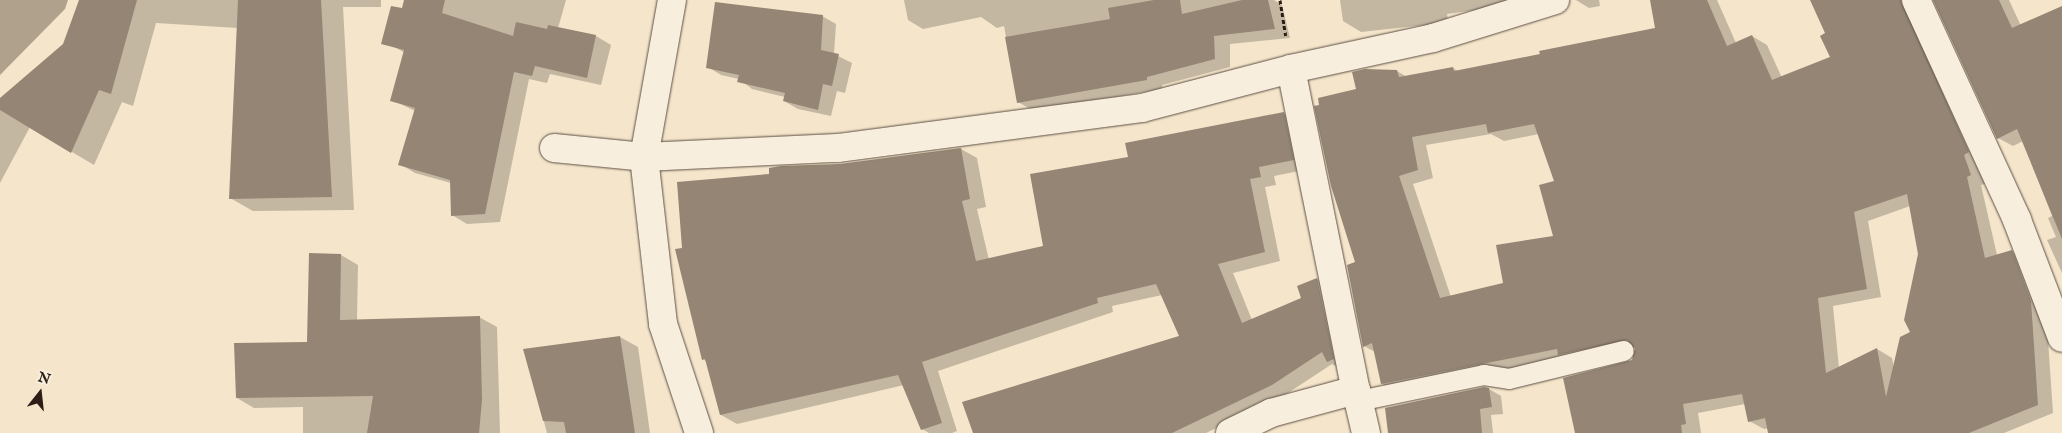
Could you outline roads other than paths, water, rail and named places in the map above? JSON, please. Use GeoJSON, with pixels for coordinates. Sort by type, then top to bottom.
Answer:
{"type":"FeatureCollection","features":[{"type":"Feature","properties":{"kind":"street"},"geometry":{"type":"LineString","coordinates":[[672,0],[644,157],[663,324],[700,433]]}},
{"type":"Feature","properties":{"kind":"street"},"geometry":{"type":"LineString","coordinates":[[554,148],[644,157],[838,148],[1142,108],[1291,69],[1433,38],[1555,0]]}},
{"type":"Feature","properties":{"kind":"street"},"geometry":{"type":"LineString","coordinates":[[1916,0],[2017,220],[2062,338]]}},
{"type":"Feature","properties":{"kind":"street"},"geometry":{"type":"LineString","coordinates":[[1291,69],[1366,433]]}},
{"type":"Feature","properties":{"kind":"street"},"geometry":{"type":"LineString","coordinates":[[1230,433],[1271,412],[1357,395]]}},
{"type":"Feature","properties":{"kind":"lane"},"geometry":{"type":"LineString","coordinates":[[1357,395],[1484,374],[1509,378],[1624,351]]}}]}
